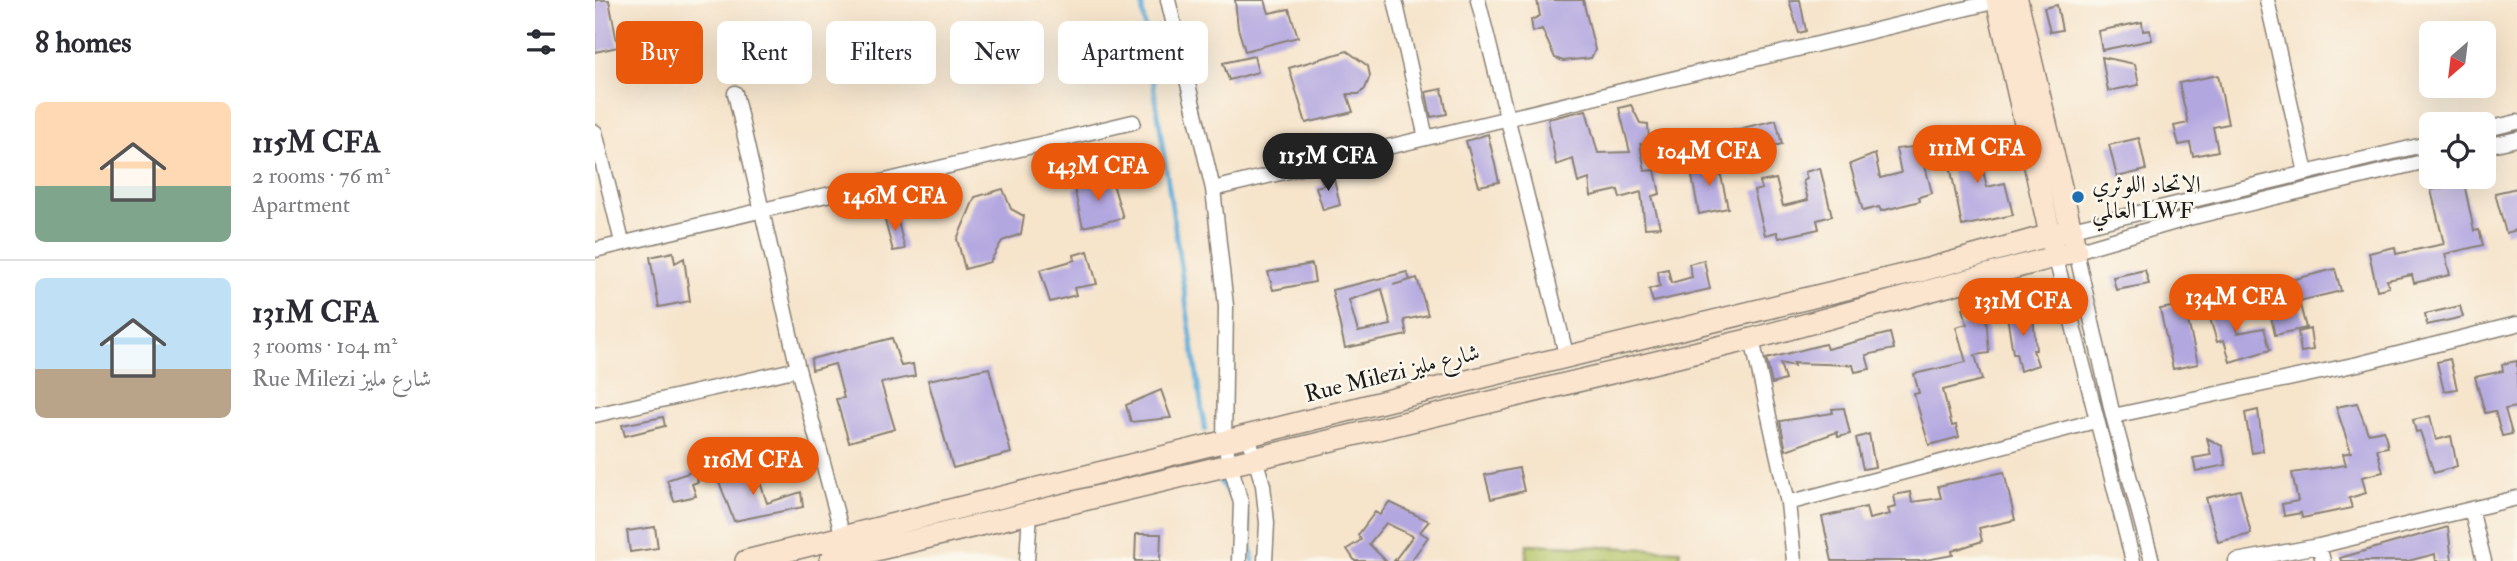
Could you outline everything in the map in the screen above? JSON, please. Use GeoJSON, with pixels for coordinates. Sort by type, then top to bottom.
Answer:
{"type":"FeatureCollection","features":[{"type":"Feature","properties":{"kind":"street"},"geometry":{"type":"LineString","coordinates":[[1168,0],[1213,189],[1226,306],[1224,442],[1241,503],[1239,561]]}},
{"type":"Feature","properties":{"kind":"street"},"geometry":{"type":"LineString","coordinates":[[1395,0],[1426,138]]}},
{"type":"Feature","properties":{"kind":"street"},"geometry":{"type":"LineString","coordinates":[[1478,0],[1567,358]]}},
{"type":"Feature","properties":{"kind":"street"},"geometry":{"type":"LineString","coordinates":[[1213,189],[1507,121],[1997,0],[2050,234],[2066,253],[2151,561]]}},
{"type":"Feature","properties":{"kind":"street"},"geometry":{"type":"LineString","coordinates":[[2017,0],[2071,229],[2066,253],[2095,421],[2133,561]]}},
{"type":"Feature","properties":{"kind":"street"},"geometry":{"type":"LineString","coordinates":[[2267,0],[2306,173]]}},
{"type":"Feature","properties":{"kind":"street"},"geometry":{"type":"LineString","coordinates":[[735,93],[798,369],[843,537]]}},
{"type":"Feature","properties":{"kind":"street"},"geometry":{"type":"LineString","coordinates":[[595,250],[1133,122]]}},
{"type":"Feature","properties":{"kind":"street"},"geometry":{"type":"LineString","coordinates":[[2496,127],[2517,122]]}},
{"type":"Feature","properties":{"kind":"street"},"geometry":{"type":"LineString","coordinates":[[595,132],[622,242]]}},
{"type":"Feature","properties":{"kind":"street"},"geometry":{"type":"LineString","coordinates":[[2496,144],[2517,139]]}},
{"type":"Feature","properties":{"kind":"street"},"geometry":{"type":"LineString","coordinates":[[2071,229],[2419,146]]}},
{"type":"Feature","properties":{"kind":"street"},"geometry":{"type":"LineString","coordinates":[[830,561],[1030,511],[1254,460],[1485,401],[1752,339],[2189,218],[2419,163]]}},
{"type":"Feature","properties":{"kind":"street","name":"Rue Milezi شارع مليز"},"geometry":{"type":"LineString","coordinates":[[746,561],[1924,270],[2071,229]]}},
{"type":"Feature","properties":{"kind":"street"},"geometry":{"type":"LineString","coordinates":[[2113,416],[2358,364],[2517,324]]}},
{"type":"Feature","properties":{"kind":"street"},"geometry":{"type":"LineString","coordinates":[[1752,339],[1788,503],[1794,561]]}},
{"type":"Feature","properties":{"kind":"street"},"geometry":{"type":"LineString","coordinates":[[595,415],[798,369]]}},
{"type":"Feature","properties":{"kind":"street"},"geometry":{"type":"LineString","coordinates":[[1788,503],[2095,421]]}},
{"type":"Feature","properties":{"kind":"street"},"geometry":{"type":"LineString","coordinates":[[1248,436],[1263,485],[1267,523],[1265,561]]}},
{"type":"Feature","properties":{"kind":"street"},"geometry":{"type":"LineString","coordinates":[[2236,561],[2319,546],[2517,498]]}},
{"type":"Feature","properties":{"kind":"street"},"geometry":{"type":"LineString","coordinates":[[2471,509],[2484,561]]}},
{"type":"Feature","properties":{"kind":"street"},"geometry":{"type":"LineString","coordinates":[[1027,561],[1030,511]]}},
{"type":"Feature","properties":{"kind":"street"},"geometry":{"type":"LineString","coordinates":[[2319,546],[2323,561]]}},
{"type":"Feature","properties":{"kind":"green space"},"geometry":{"type":"Polygon","coordinates":[[[1527,544],[1680,550],[1680,561],[1526,561],[1527,544]]]}},
{"type":"Feature","properties":{"kind":"building"},"geometry":{"type":"Polygon","coordinates":[[[595,0],[609,0],[616,47],[595,52],[595,0]]]}},
{"type":"Feature","properties":{"kind":"building"},"geometry":{"type":"Polygon","coordinates":[[[1235,0],[1265,0],[1269,13],[1289,9],[1298,37],[1245,51],[1238,28],[1235,0]]]}},
{"type":"Feature","properties":{"kind":"building"},"geometry":{"type":"Polygon","coordinates":[[[1537,0],[1583,0],[1595,50],[1591,58],[1563,61],[1555,58],[1542,29],[1533,32],[1531,20],[1540,16],[1537,0]]]}},
{"type":"Feature","properties":{"kind":"building"},"geometry":{"type":"Polygon","coordinates":[[[1789,0],[1800,0],[1806,31],[1799,33],[1789,0]]]}},
{"type":"Feature","properties":{"kind":"building"},"geometry":{"type":"Polygon","coordinates":[[[2057,5],[2062,30],[2050,32],[2044,8],[2057,5]]]}},
{"type":"Feature","properties":{"kind":"building"},"geometry":{"type":"Polygon","coordinates":[[[2142,22],[2143,31],[2150,30],[2152,40],[2102,50],[2098,31],[2142,22]]]}},
{"type":"Feature","properties":{"kind":"building"},"geometry":{"type":"Polygon","coordinates":[[[1347,51],[1368,66],[1370,76],[1365,89],[1359,94],[1347,94],[1353,112],[1306,123],[1289,68],[1347,51]]]}},
{"type":"Feature","properties":{"kind":"building"},"geometry":{"type":"Polygon","coordinates":[[[1254,56],[1258,72],[1229,80],[1223,63],[1254,56]]]}},
{"type":"Feature","properties":{"kind":"building"},"geometry":{"type":"Polygon","coordinates":[[[2102,57],[2135,64],[2139,85],[2108,91],[2102,57]]]}},
{"type":"Feature","properties":{"kind":"building"},"geometry":{"type":"Polygon","coordinates":[[[2218,75],[2228,124],[2213,127],[2218,151],[2193,156],[2190,143],[2179,145],[2174,126],[2188,123],[2179,83],[2218,75]]]}},
{"type":"Feature","properties":{"kind":"building"},"geometry":{"type":"Polygon","coordinates":[[[1442,89],[1447,114],[1431,117],[1426,92],[1442,89]]]}},
{"type":"Feature","properties":{"kind":"building"},"geometry":{"type":"Polygon","coordinates":[[[1631,105],[1640,123],[1648,124],[1649,143],[1640,144],[1645,171],[1655,170],[1660,194],[1652,196],[1660,227],[1645,228],[1641,192],[1620,198],[1618,190],[1591,196],[1589,179],[1578,183],[1573,159],[1556,165],[1548,119],[1586,110],[1598,153],[1630,152],[1619,108],[1631,105]]]}},
{"type":"Feature","properties":{"kind":"building"},"geometry":{"type":"Polygon","coordinates":[[[1776,120],[1782,144],[1735,155],[1730,131],[1776,120]]]}},
{"type":"Feature","properties":{"kind":"building"},"geometry":{"type":"Polygon","coordinates":[[[1991,130],[1994,146],[1979,154],[1987,187],[2005,183],[2013,215],[1962,226],[1948,155],[1972,150],[1969,135],[1991,130]]]}},
{"type":"Feature","properties":{"kind":"building"},"geometry":{"type":"Polygon","coordinates":[[[1488,134],[1499,182],[1479,186],[1466,141],[1488,134]]]}},
{"type":"Feature","properties":{"kind":"building"},"geometry":{"type":"Polygon","coordinates":[[[2139,138],[2146,170],[2117,177],[2109,145],[2139,138]]]}},
{"type":"Feature","properties":{"kind":"building"},"geometry":{"type":"Polygon","coordinates":[[[1920,146],[1932,193],[1919,197],[1920,201],[1881,211],[1879,207],[1863,211],[1850,164],[1875,154],[1880,178],[1901,173],[1896,149],[1920,146]]]}},
{"type":"Feature","properties":{"kind":"building"},"geometry":{"type":"Polygon","coordinates":[[[1718,162],[1728,208],[1699,214],[1690,166],[1718,162]]]}},
{"type":"Feature","properties":{"kind":"building"},"geometry":{"type":"Polygon","coordinates":[[[1820,168],[1832,216],[1817,220],[1819,229],[1779,238],[1777,232],[1765,235],[1754,191],[1762,189],[1760,182],[1776,179],[1783,206],[1808,200],[1803,181],[1807,179],[1805,172],[1820,168]]]}},
{"type":"Feature","properties":{"kind":"building"},"geometry":{"type":"Polygon","coordinates":[[[1333,175],[1340,205],[1323,210],[1316,187],[1324,185],[1320,177],[1333,175]]]}},
{"type":"Feature","properties":{"kind":"building"},"geometry":{"type":"Polygon","coordinates":[[[1111,177],[1123,218],[1083,227],[1074,188],[1111,177]]]}},
{"type":"Feature","properties":{"kind":"building"},"geometry":{"type":"Polygon","coordinates":[[[2517,188],[2517,230],[2506,233],[2495,193],[2517,188]]]}},
{"type":"Feature","properties":{"kind":"building"},"geometry":{"type":"Polygon","coordinates":[[[1003,189],[1011,209],[1024,216],[1021,234],[1002,241],[990,262],[965,269],[957,239],[975,197],[1003,189]]]}},
{"type":"Feature","properties":{"kind":"building"},"geometry":{"type":"Polygon","coordinates":[[[2465,189],[2474,231],[2479,230],[2483,245],[2445,254],[2450,275],[2414,283],[2412,275],[2387,280],[2389,287],[2377,290],[2369,253],[2395,247],[2396,254],[2444,244],[2431,190],[2465,189]]]}},
{"type":"Feature","properties":{"kind":"building"},"geometry":{"type":"Polygon","coordinates":[[[896,214],[905,249],[893,251],[884,217],[896,214]]]}},
{"type":"Feature","properties":{"kind":"building"},"geometry":{"type":"Polygon","coordinates":[[[1088,251],[1097,284],[1074,288],[1076,295],[1050,302],[1040,270],[1075,260],[1074,255],[1088,251]]]}},
{"type":"Feature","properties":{"kind":"building"},"geometry":{"type":"Polygon","coordinates":[[[673,252],[675,263],[684,258],[690,301],[659,307],[650,257],[673,252]]]}},
{"type":"Feature","properties":{"kind":"building"},"geometry":{"type":"Polygon","coordinates":[[[1704,260],[1710,289],[1653,302],[1649,289],[1660,286],[1658,271],[1668,269],[1671,283],[1692,277],[1689,264],[1704,260]]]}},
{"type":"Feature","properties":{"kind":"building"},"geometry":{"type":"Polygon","coordinates":[[[1312,264],[1315,282],[1273,290],[1268,272],[1312,264]]]}},
{"type":"Feature","properties":{"kind":"building"},"geometry":{"type":"Polygon","coordinates":[[[2335,269],[2341,291],[2299,301],[2306,328],[2275,335],[2268,303],[2287,299],[2285,287],[2293,285],[2291,280],[2335,269]]]}},
{"type":"Feature","properties":{"kind":"building"},"geometry":{"type":"Polygon","coordinates":[[[2145,270],[2149,284],[2116,290],[2113,277],[2145,270]]]}},
{"type":"Feature","properties":{"kind":"building"},"geometry":{"type":"Polygon","coordinates":[[[1407,272],[1410,280],[1393,285],[1417,278],[1428,315],[1404,320],[1407,335],[1345,348],[1332,290],[1407,272]],[[1382,289],[1349,300],[1358,332],[1391,325],[1382,289]]]}},
{"type":"Feature","properties":{"kind":"building"},"geometry":{"type":"Polygon","coordinates":[[[2228,301],[2237,333],[2264,328],[2270,350],[2230,362],[2224,340],[2217,342],[2206,305],[2228,301]]]}},
{"type":"Feature","properties":{"kind":"building"},"geometry":{"type":"Polygon","coordinates":[[[1985,303],[1989,353],[1975,355],[1982,380],[1943,390],[1952,426],[1956,425],[1959,437],[1929,445],[1914,394],[1919,393],[1914,374],[1966,362],[1956,327],[1967,324],[1963,308],[1985,303]]]}},
{"type":"Feature","properties":{"kind":"building"},"geometry":{"type":"Polygon","coordinates":[[[2189,304],[2191,316],[2187,317],[2198,364],[2173,369],[2160,309],[2189,304]]]}},
{"type":"Feature","properties":{"kind":"building"},"geometry":{"type":"Polygon","coordinates":[[[2460,306],[2463,317],[2427,325],[2425,314],[2460,306]]]}},
{"type":"Feature","properties":{"kind":"building"},"geometry":{"type":"Polygon","coordinates":[[[2006,310],[2033,315],[2036,350],[2033,350],[2038,365],[2020,371],[2016,353],[2013,353],[2006,310]]]}},
{"type":"Feature","properties":{"kind":"building"},"geometry":{"type":"Polygon","coordinates":[[[2310,329],[2313,350],[2301,352],[2298,332],[2310,329]]]}},
{"type":"Feature","properties":{"kind":"building"},"geometry":{"type":"Polygon","coordinates":[[[1890,333],[1894,349],[1866,355],[1870,369],[1855,372],[1853,365],[1793,363],[1794,366],[1780,363],[1785,380],[1772,384],[1766,359],[1825,344],[1827,349],[1890,333]]]}},
{"type":"Feature","properties":{"kind":"building"},"geometry":{"type":"Polygon","coordinates":[[[892,338],[901,366],[913,364],[915,376],[881,383],[895,429],[849,442],[836,399],[844,398],[835,364],[812,370],[811,359],[892,338]]]}},
{"type":"Feature","properties":{"kind":"building"},"geometry":{"type":"Polygon","coordinates":[[[2450,359],[2457,389],[2444,391],[2437,362],[2450,359]]]}},
{"type":"Feature","properties":{"kind":"building"},"geometry":{"type":"Polygon","coordinates":[[[2517,361],[2517,407],[2505,409],[2512,434],[2502,436],[2495,411],[2485,413],[2475,377],[2503,371],[2502,364],[2517,361]]]}},
{"type":"Feature","properties":{"kind":"building"},"geometry":{"type":"Polygon","coordinates":[[[989,368],[1011,453],[953,468],[928,380],[989,368]]]}},
{"type":"Feature","properties":{"kind":"building"},"geometry":{"type":"Polygon","coordinates":[[[1161,390],[1171,418],[1131,422],[1126,405],[1161,390]]]}},
{"type":"Feature","properties":{"kind":"building"},"geometry":{"type":"Polygon","coordinates":[[[2357,403],[2368,433],[2384,430],[2388,447],[2377,449],[2383,472],[2362,477],[2366,493],[2349,498],[2352,508],[2302,518],[2301,513],[2284,516],[2282,504],[2298,501],[2292,473],[2346,465],[2343,454],[2351,452],[2336,407],[2357,403]]]}},
{"type":"Feature","properties":{"kind":"building"},"geometry":{"type":"Polygon","coordinates":[[[1844,408],[1850,434],[1838,437],[1837,432],[1786,450],[1780,421],[1833,413],[1832,409],[1844,408]]]}},
{"type":"Feature","properties":{"kind":"building"},"geometry":{"type":"Polygon","coordinates":[[[2258,410],[2263,451],[2252,453],[2245,413],[2258,410]]]}},
{"type":"Feature","properties":{"kind":"building"},"geometry":{"type":"Polygon","coordinates":[[[2430,416],[2436,440],[2451,436],[2457,466],[2434,473],[2420,431],[2416,432],[2413,420],[2430,416]]]}},
{"type":"Feature","properties":{"kind":"building"},"geometry":{"type":"Polygon","coordinates":[[[663,417],[665,426],[625,436],[622,425],[663,417]]]}},
{"type":"Feature","properties":{"kind":"building"},"geometry":{"type":"Polygon","coordinates":[[[1869,434],[1875,467],[1863,469],[1856,438],[1869,434]]]}},
{"type":"Feature","properties":{"kind":"building"},"geometry":{"type":"Polygon","coordinates":[[[2207,438],[2222,446],[2226,465],[2196,471],[2193,458],[2211,455],[2207,438]]]}},
{"type":"Feature","properties":{"kind":"building"},"geometry":{"type":"Polygon","coordinates":[[[1519,468],[1524,491],[1491,499],[1485,475],[1519,468]]]}},
{"type":"Feature","properties":{"kind":"building"},"geometry":{"type":"Polygon","coordinates":[[[756,470],[767,503],[801,492],[803,507],[734,521],[718,479],[756,470]]]}},
{"type":"Feature","properties":{"kind":"building"},"geometry":{"type":"Polygon","coordinates":[[[694,471],[698,482],[692,484],[696,496],[674,501],[667,480],[694,471]]]}},
{"type":"Feature","properties":{"kind":"building"},"geometry":{"type":"Polygon","coordinates":[[[2004,472],[2015,520],[1979,528],[1982,541],[1952,551],[1953,555],[1920,561],[1832,561],[1822,517],[1866,507],[1869,519],[1890,514],[1888,509],[1896,507],[1894,495],[1910,492],[1912,502],[1941,498],[1938,486],[2004,472]]]}},
{"type":"Feature","properties":{"kind":"building"},"geometry":{"type":"Polygon","coordinates":[[[2240,490],[2251,534],[2218,542],[2206,498],[2240,490]]]}},
{"type":"Feature","properties":{"kind":"building"},"geometry":{"type":"Polygon","coordinates":[[[1389,502],[1429,521],[1420,532],[1428,537],[1411,561],[1394,561],[1413,536],[1386,523],[1369,544],[1386,561],[1355,561],[1347,549],[1361,540],[1358,535],[1375,512],[1380,515],[1389,502]]]}},
{"type":"Feature","properties":{"kind":"building"},"geometry":{"type":"Polygon","coordinates":[[[655,527],[658,548],[630,552],[627,531],[655,527]]]}},
{"type":"Feature","properties":{"kind":"building"},"geometry":{"type":"Polygon","coordinates":[[[2448,527],[2452,561],[2436,561],[2435,554],[2408,561],[2341,561],[2340,558],[2448,527]]]}},
{"type":"Feature","properties":{"kind":"building"},"geometry":{"type":"Polygon","coordinates":[[[1136,534],[1161,534],[1160,561],[1135,561],[1136,534]]]}},
{"type":"Feature","properties":{"kind":"waterway"},"geometry":{"type":"LineString","coordinates":[[1141,0],[1205,430]]}},
{"type":"Feature","properties":{"kind":"waterway"},"geometry":{"type":"LineString","coordinates":[[1216,476],[1233,501]]}},
{"type":"Feature","properties":{"kind":"waterway"},"geometry":{"type":"LineString","coordinates":[[1247,516],[1253,561]]}},
{"type":"Feature","properties":{"kind":"place","name":"الاتحاد اللوثري العالمي LWF"},"geometry":{"type":"Point","coordinates":[2078,197]}}]}
